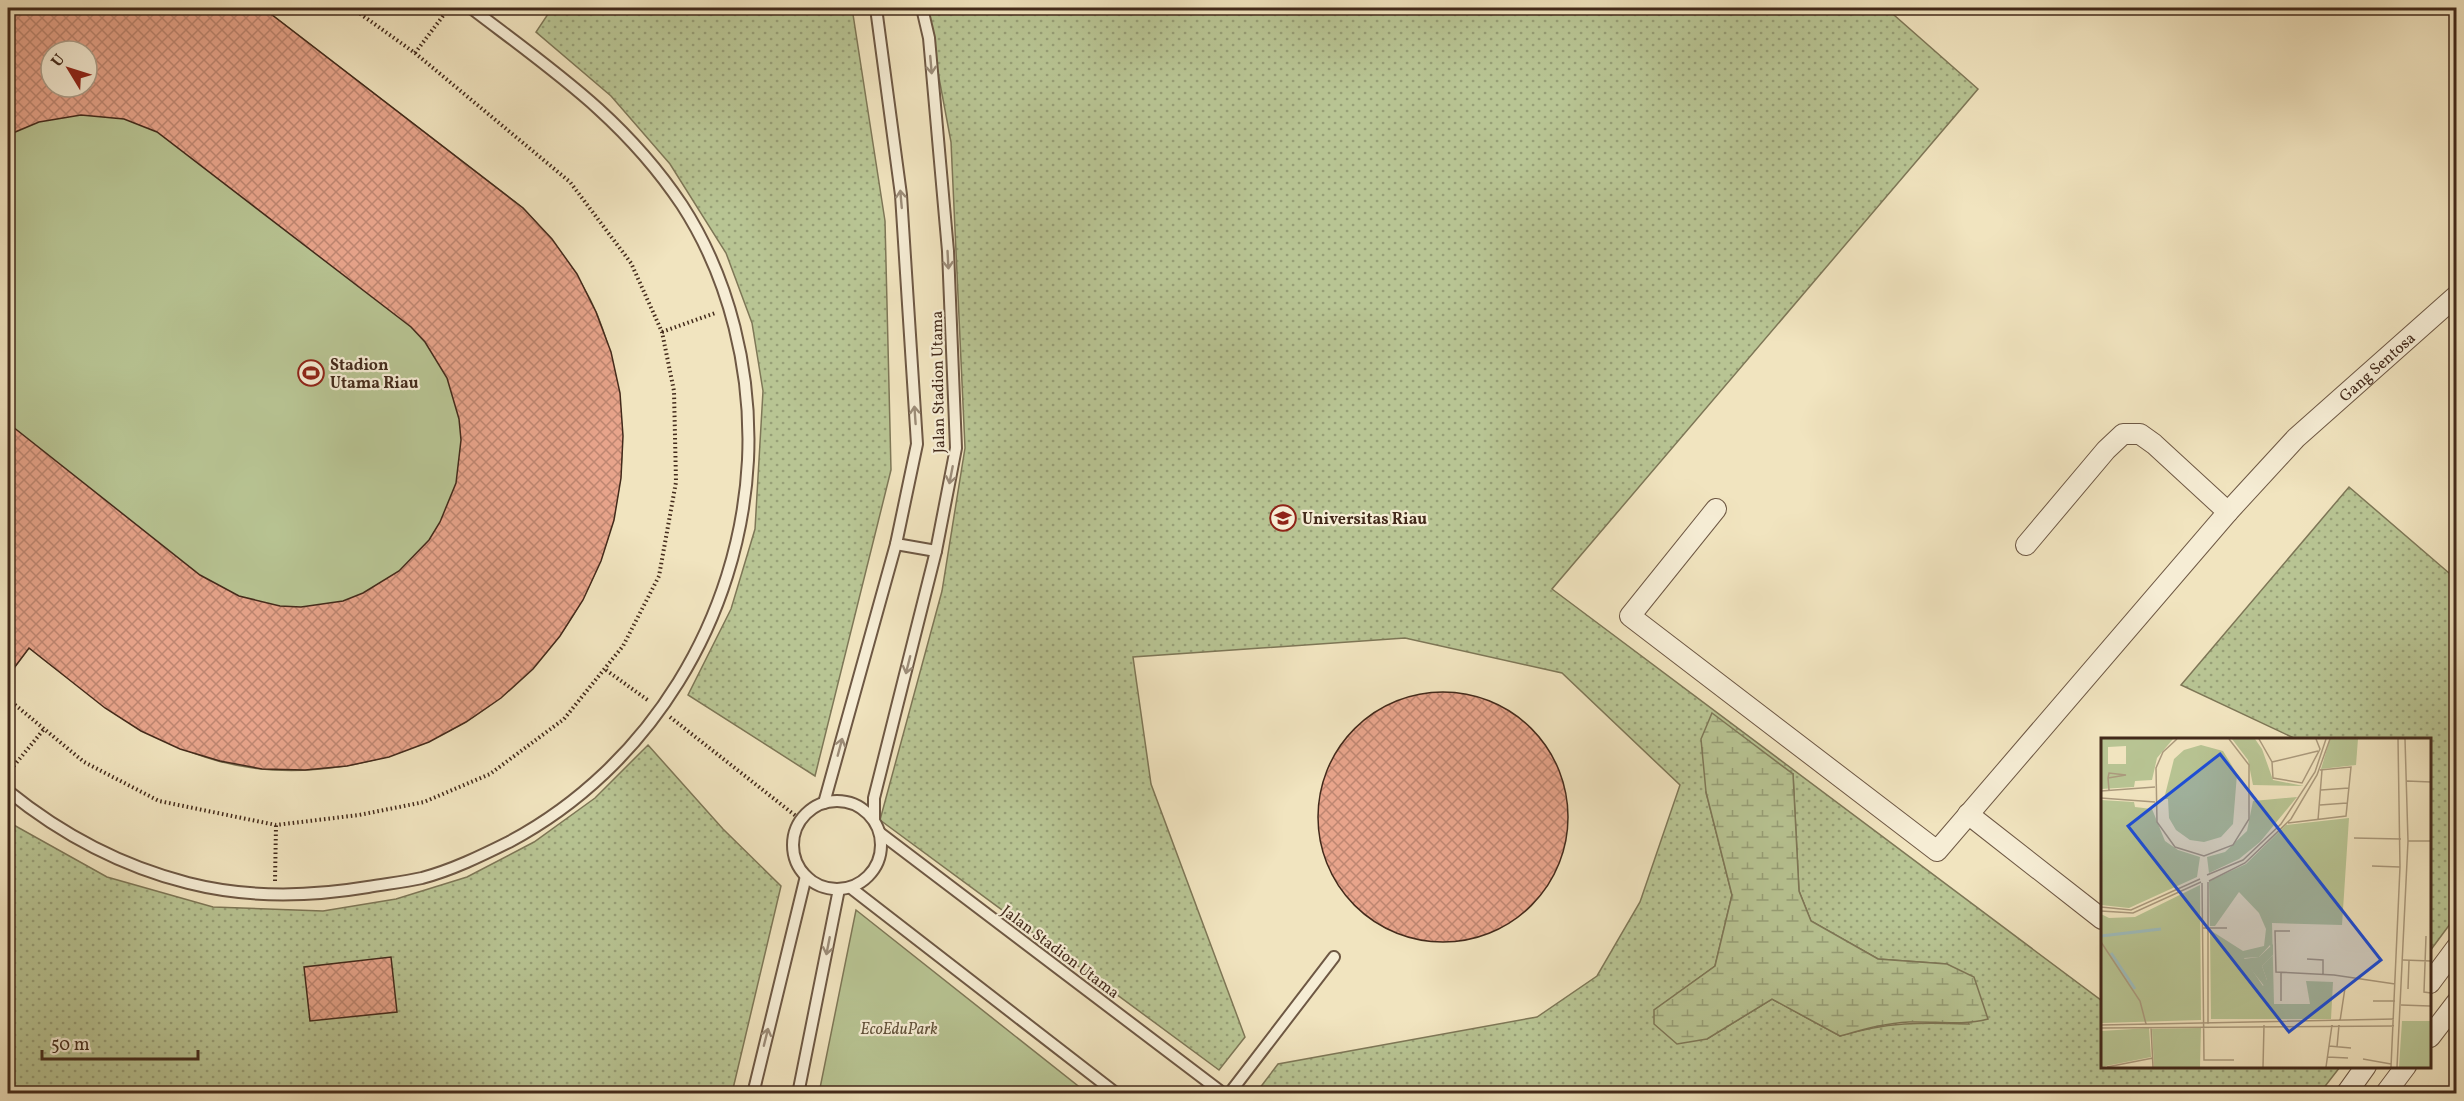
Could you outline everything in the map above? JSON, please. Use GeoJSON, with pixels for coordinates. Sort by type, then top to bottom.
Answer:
{"type":"FeatureCollection","features":[{"type":"Feature","properties":{"kind":"street","name":"Gang Sentosa"},"geometry":{"type":"LineString","coordinates":[[1716,509],[1630,616],[1937,851],[2228,512],[2296,438],[2457,296]]}},
{"type":"Feature","properties":{"kind":"street"},"geometry":{"type":"LineString","coordinates":[[2026,544],[2106,450],[2123,434],[2140,434],[2154,444],[2228,512]]}},
{"type":"Feature","properties":{"kind":"street"},"geometry":{"type":"LineString","coordinates":[[1968,814],[2101,917]]}},
{"type":"Feature","properties":{"kind":"street"},"geometry":{"type":"LineString","coordinates":[[2431,982],[2457,948]]}},
{"type":"Feature","properties":{"kind":"street"},"geometry":{"type":"LineString","coordinates":[[2431,1036],[2457,1003]]}},
{"type":"Feature","properties":{"kind":"street"},"geometry":{"type":"LineString","coordinates":[[2346,1094],[2365,1068]]}},
{"type":"Feature","properties":{"kind":"street"},"geometry":{"type":"LineString","coordinates":[[2385,1094],[2404,1068]]}},
{"type":"Feature","properties":{"kind":"lane"},"geometry":{"type":"LineString","coordinates":[[8,791],[32,811],[81,842],[134,866],[190,884],[275,895],[328,894],[423,878],[479,857],[531,830],[580,795],[623,755],[661,710],[693,660],[718,606],[736,550],[746,492],[749,432],[744,374],[729,308],[711,261],[689,219],[650,160],[610,117],[471,8]]}},
{"type":"Feature","properties":{"kind":"lane","name":"Jalan Stadion Utama"},"geometry":{"type":"LineString","coordinates":[[824,803],[896,544],[917,444],[901,195],[876,8]]}},
{"type":"Feature","properties":{"kind":"lane","name":"Jalan Stadion Utama"},"geometry":{"type":"LineString","coordinates":[[874,820],[874,798],[936,551],[956,448],[948,251],[929,38],[922,8]]}},
{"type":"Feature","properties":{"kind":"lane"},"geometry":{"type":"LineString","coordinates":[[896,544],[936,551]]}},
{"type":"Feature","properties":{"kind":"lane"},"geometry":{"type":"LineString","coordinates":[[838,800],[852,803],[874,820],[880,833],[881,848],[878,862],[870,874],[851,888],[839,889],[816,883],[806,876],[797,861],[794,848],[795,833],[801,820],[811,810],[824,803],[838,800]]}},
{"type":"Feature","properties":{"kind":"lane","name":"Jalan Stadion Utama"},"geometry":{"type":"LineString","coordinates":[[880,833],[1224,1094]]}},
{"type":"Feature","properties":{"kind":"lane"},"geometry":{"type":"LineString","coordinates":[[753,1094],[806,876]]}},
{"type":"Feature","properties":{"kind":"lane"},"geometry":{"type":"LineString","coordinates":[[851,888],[1117,1094]]}},
{"type":"Feature","properties":{"kind":"lane"},"geometry":{"type":"LineString","coordinates":[[798,1094],[839,889]]}},
{"type":"Feature","properties":{"kind":"lane"},"geometry":{"type":"LineString","coordinates":[[1229,1094],[1334,957]]}},
{"type":"Feature","properties":{"kind":"path"},"geometry":{"type":"LineString","coordinates":[[8,699],[84,762],[159,801],[276,825],[359,815],[424,802],[490,774],[564,719],[606,670],[623,646],[659,576],[676,482],[674,391],[662,332],[631,263],[570,182],[415,53],[352,8]]}},
{"type":"Feature","properties":{"kind":"path"},"geometry":{"type":"LineString","coordinates":[[415,53],[449,8]]}},
{"type":"Feature","properties":{"kind":"path"},"geometry":{"type":"LineString","coordinates":[[662,332],[729,308]]}},
{"type":"Feature","properties":{"kind":"path"},"geometry":{"type":"LineString","coordinates":[[606,670],[638,693]]}},
{"type":"Feature","properties":{"kind":"path"},"geometry":{"type":"LineString","coordinates":[[661,710],[801,820]]}},
{"type":"Feature","properties":{"kind":"path"},"geometry":{"type":"LineString","coordinates":[[8,773],[44,729]]}},
{"type":"Feature","properties":{"kind":"path"},"geometry":{"type":"LineString","coordinates":[[275,895],[276,825]]}},
{"type":"Feature","properties":{"kind":"green space","name":"Stadion Utama Riau"},"geometry":{"type":"Polygon","coordinates":[[[8,8],[263,8],[523,208],[545,232],[574,271],[597,314],[616,380],[622,446],[615,510],[596,572],[565,628],[523,678],[471,718],[409,749],[363,763],[339,767],[315,770],[266,769],[218,761],[191,752],[142,729],[118,714],[29,648],[8,676],[8,8]]]}},
{"type":"Feature","properties":{"kind":"green space"},"geometry":{"type":"Polygon","coordinates":[[[552,8],[852,8],[885,221],[891,470],[815,776],[688,695],[731,609],[755,529],[763,391],[752,323],[726,253],[670,164],[611,96],[536,32],[552,8]]]}},
{"type":"Feature","properties":{"kind":"green space","name":"Universitas Riau"},"geometry":{"type":"Polygon","coordinates":[[[926,8],[1886,8],[1978,89],[1552,589],[2101,1000],[2101,1068],[2339,1068],[2319,1094],[1256,1093],[1278,1064],[1537,1017],[1597,976],[1640,902],[1680,785],[1562,673],[1405,638],[1133,657],[1151,784],[1245,1037],[1219,1070],[880,820],[942,591],[965,448],[951,142],[926,8]],[[1793,774],[1706,792],[1732,895],[1715,966],[1655,1010],[1707,1039],[1772,999],[1840,1036],[1904,1024],[1969,1024],[1947,964],[1878,959],[1811,921],[1799,891],[1793,774]]]}},
{"type":"Feature","properties":{"kind":"green space"},"geometry":{"type":"Polygon","coordinates":[[[2349,487],[2456,579],[2456,916],[2431,950],[2431,738],[2294,738],[2181,685],[2349,487]]]}},
{"type":"Feature","properties":{"kind":"green space"},"geometry":{"type":"Polygon","coordinates":[[[1712,713],[1793,774],[1799,891],[1811,921],[1878,959],[1947,964],[1974,977],[1988,1019],[1958,1023],[1900,1023],[1840,1036],[1772,999],[1707,1039],[1677,1044],[1654,1024],[1654,1010],[1715,966],[1732,895],[1706,792],[1701,739],[1712,713]]]}},
{"type":"Feature","properties":{"kind":"green space"},"geometry":{"type":"Polygon","coordinates":[[[648,745],[723,829],[781,886],[732,1093],[8,1093],[8,829],[12,824],[107,877],[213,907],[323,911],[396,899],[467,877],[534,842],[595,798],[648,745]]]}},
{"type":"Feature","properties":{"kind":"green space","name":"EcoEduPark"},"geometry":{"type":"Polygon","coordinates":[[[856,910],[1087,1093],[819,1093],[856,910]]]}},
{"type":"Feature","properties":{"kind":"building"},"geometry":{"type":"Polygon","coordinates":[[[8,8],[263,8],[523,208],[552,239],[577,274],[596,312],[611,352],[620,393],[623,436],[621,478],[614,520],[601,561],[583,600],[560,636],[533,669],[501,698],[466,722],[429,742],[389,757],[347,766],[305,770],[262,769],[220,761],[180,749],[141,731],[105,708],[29,648],[8,676],[8,423],[200,575],[239,596],[280,606],[301,607],[343,601],[363,593],[399,571],[429,540],[440,522],[456,483],[461,440],[459,419],[447,378],[425,342],[411,327],[157,132],[124,119],[81,115],[39,122],[8,135],[8,8]]]}},
{"type":"Feature","properties":{"kind":"building"},"geometry":{"type":"Polygon","coordinates":[[[1443,692],[1479,697],[1502,707],[1522,720],[1540,738],[1553,758],[1563,781],[1568,817],[1563,853],[1553,876],[1540,896],[1522,914],[1502,927],[1479,937],[1443,942],[1407,937],[1384,927],[1364,914],[1346,896],[1333,876],[1323,853],[1318,817],[1323,781],[1333,758],[1346,738],[1364,720],[1384,707],[1407,697],[1443,692]]]}},
{"type":"Feature","properties":{"kind":"building"},"geometry":{"type":"Polygon","coordinates":[[[391,957],[397,1012],[310,1021],[304,967],[391,957]]]}},
{"type":"Feature","properties":{"kind":"place","name":"Stadion Utama Riau"},"geometry":{"type":"Point","coordinates":[311,373]}},
{"type":"Feature","properties":{"kind":"place","name":"Universitas Riau"},"geometry":{"type":"Point","coordinates":[1283,518]}}]}
